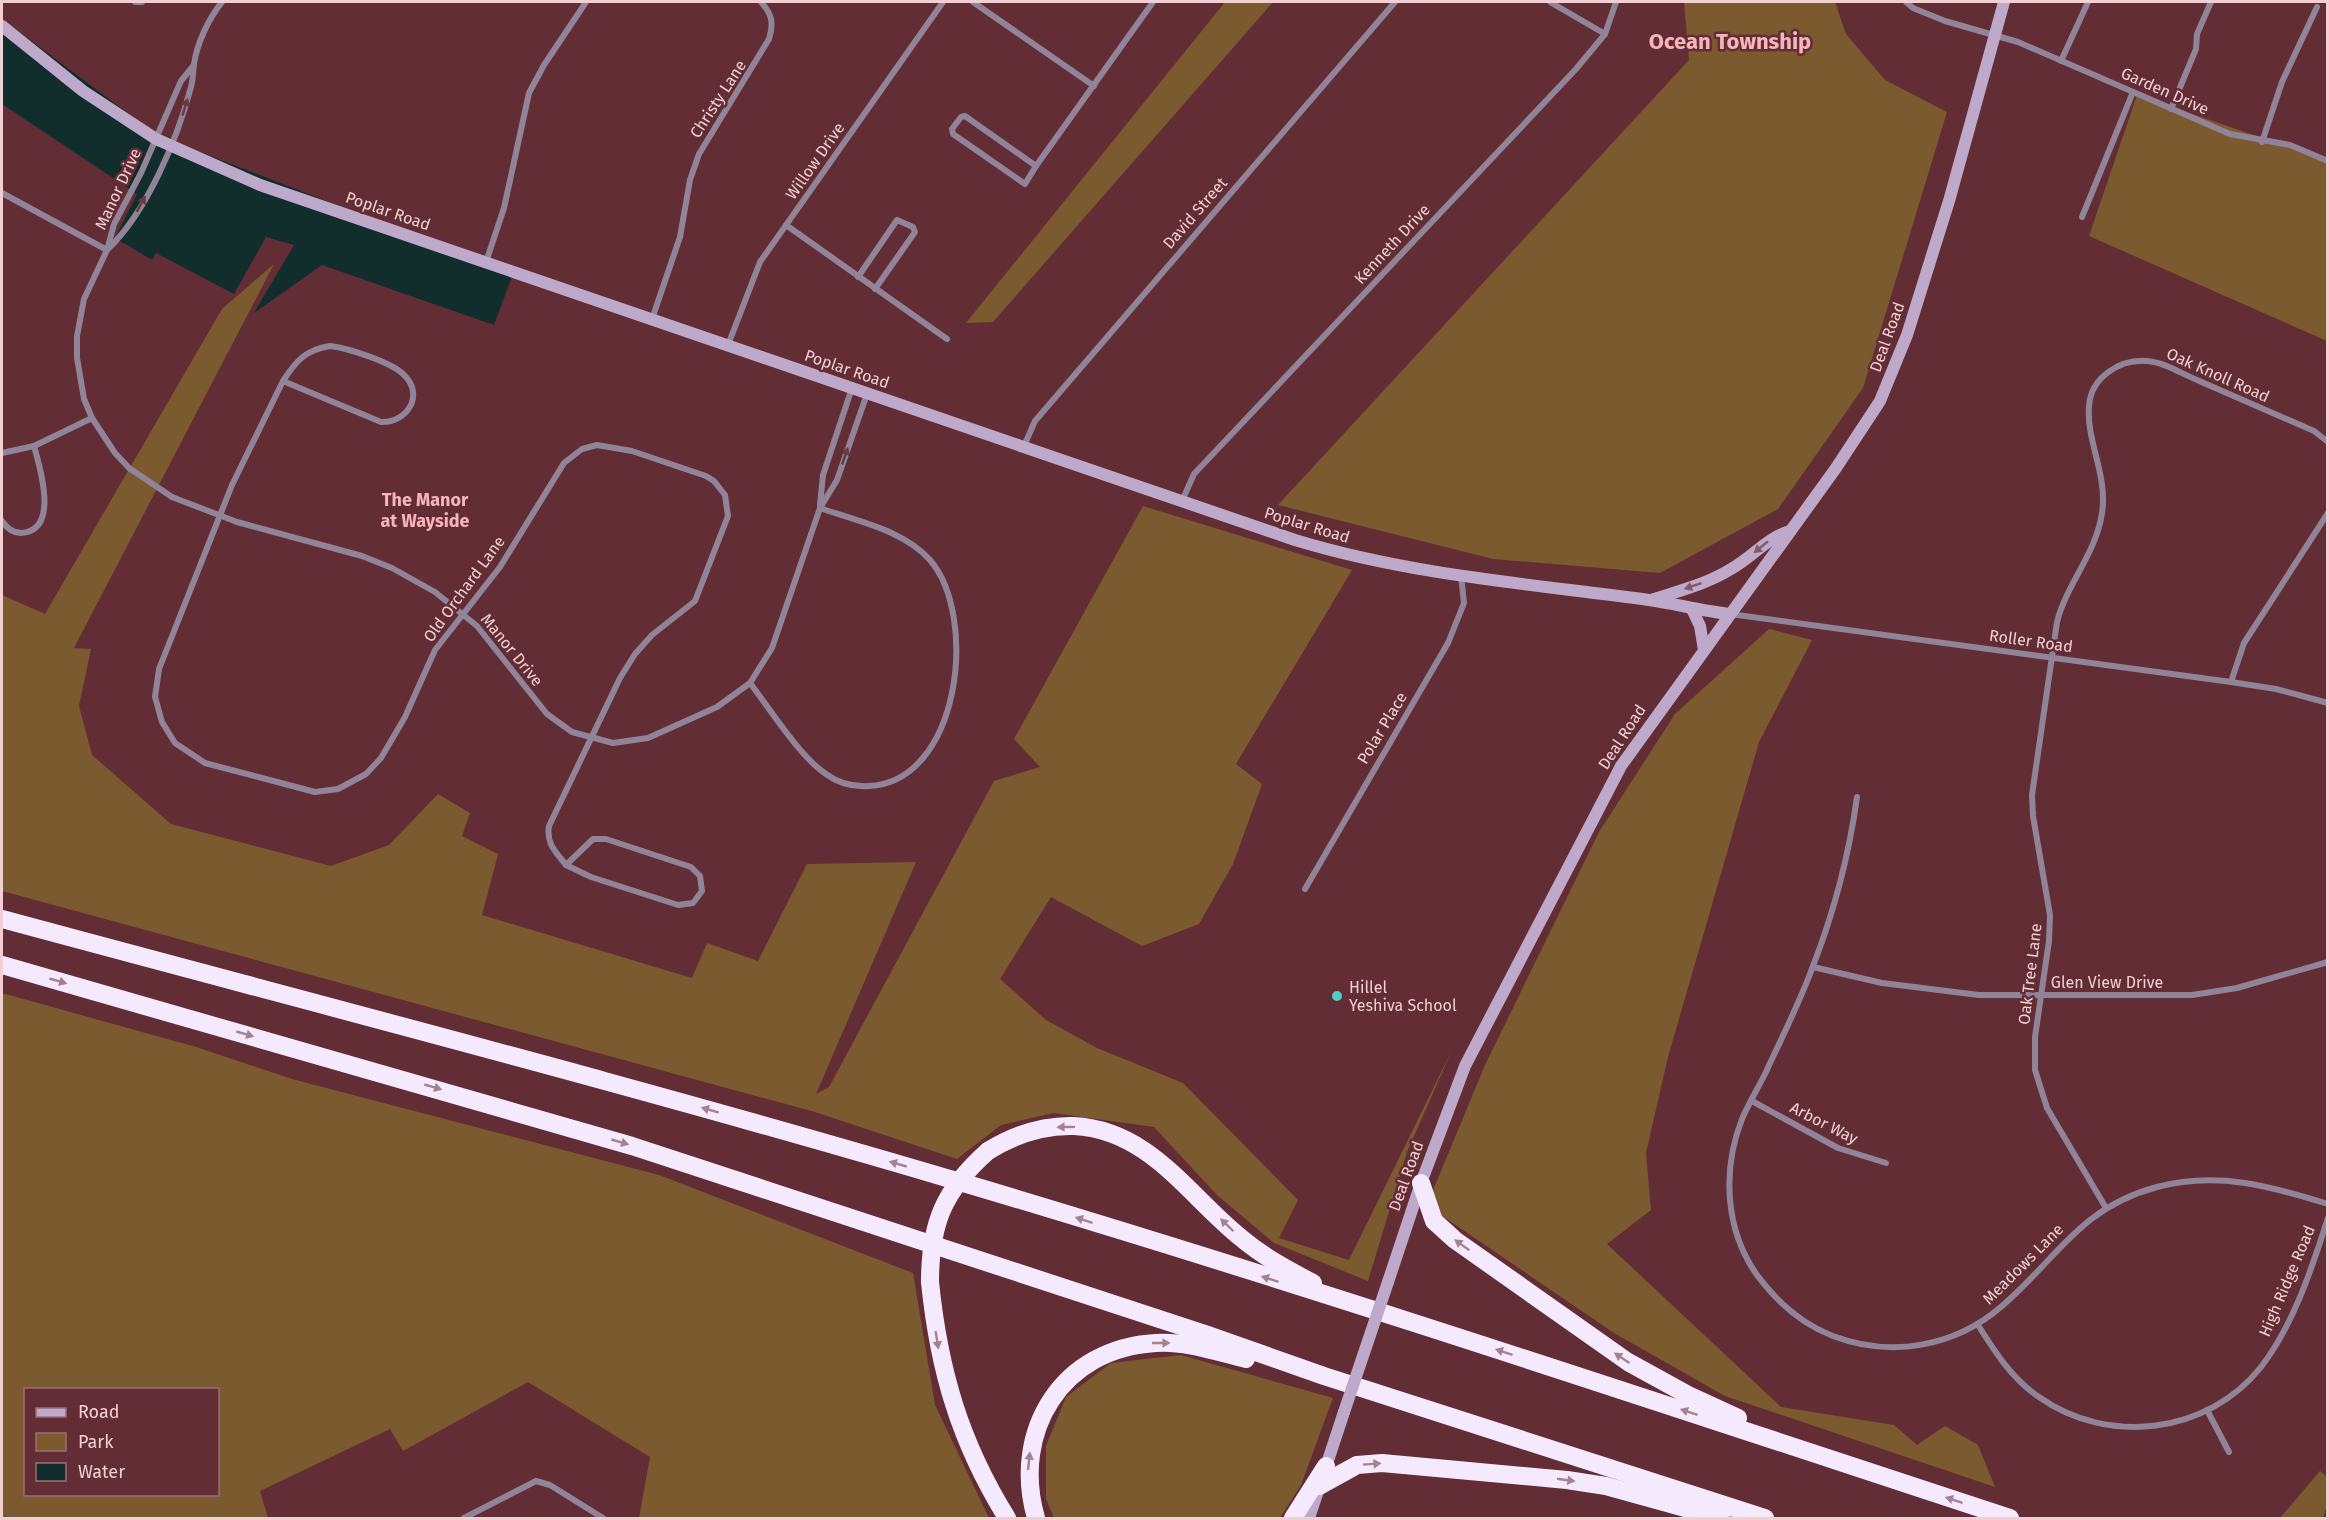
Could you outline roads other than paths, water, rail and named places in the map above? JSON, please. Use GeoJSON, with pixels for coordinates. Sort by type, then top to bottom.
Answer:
{"type":"FeatureCollection","features":[{"type":"Feature","properties":{"kind":"highway"},"geometry":{"type":"LineString","coordinates":[[2,919],[803,1136],[1347,1301],[2010,1518]]}},
{"type":"Feature","properties":{"kind":"highway"},"geometry":{"type":"LineString","coordinates":[[2,965],[632,1146],[1205,1334],[1324,1376],[1765,1518]]}},
{"type":"Feature","properties":{"kind":"highway"},"geometry":{"type":"LineString","coordinates":[[1007,1518],[974,1460],[956,1414],[938,1347],[930,1282],[930,1255],[938,1216],[964,1172],[988,1151],[1020,1134],[1052,1127],[1082,1127],[1118,1135],[1155,1158],[1238,1236],[1261,1254],[1347,1301]]}},
{"type":"Feature","properties":{"kind":"highway"},"geometry":{"type":"LineString","coordinates":[[1421,1183],[1427,1204],[1438,1227],[1545,1306],[1656,1378],[1785,1443]]}},
{"type":"Feature","properties":{"kind":"highway"},"geometry":{"type":"LineString","coordinates":[[1036,1518],[1028,1487],[1028,1471],[1032,1442],[1039,1421],[1056,1393],[1070,1378],[1089,1363],[1112,1351],[1153,1343],[1182,1344],[1324,1376]]}},
{"type":"Feature","properties":{"kind":"highway"},"geometry":{"type":"LineString","coordinates":[[1319,1486],[1357,1466],[1382,1463],[1567,1480],[1606,1486],[1721,1518]]}},
{"type":"Feature","properties":{"kind":"highway"},"geometry":{"type":"LineString","coordinates":[[1307,1518],[1326,1466]]}},
{"type":"Feature","properties":{"kind":"street"},"geometry":{"type":"LineString","coordinates":[[135,2],[142,2]]}},
{"type":"Feature","properties":{"kind":"street"},"geometry":{"type":"LineString","coordinates":[[194,65],[211,18],[222,2]]}},
{"type":"Feature","properties":{"kind":"street"},"geometry":{"type":"LineString","coordinates":[[486,262],[504,208],[529,93],[544,65],[586,2]]}},
{"type":"Feature","properties":{"kind":"street","name":"Christy Lane"},"geometry":{"type":"LineString","coordinates":[[652,319],[680,237],[690,180],[699,154],[759,60],[769,39],[773,25],[770,12],[761,2]]}},
{"type":"Feature","properties":{"kind":"street","name":"Willow Drive"},"geometry":{"type":"LineString","coordinates":[[728,345],[755,270],[943,2]]}},
{"type":"Feature","properties":{"kind":"street"},"geometry":{"type":"LineString","coordinates":[[973,2],[1094,86]]}},
{"type":"Feature","properties":{"kind":"street"},"geometry":{"type":"LineString","coordinates":[[1036,166],[965,116],[961,117],[952,129],[953,134],[1025,184],[1150,2]]}},
{"type":"Feature","properties":{"kind":"street","name":"David Street"},"geometry":{"type":"LineString","coordinates":[[1023,446],[1035,421],[1395,2]]}},
{"type":"Feature","properties":{"kind":"street"},"geometry":{"type":"LineString","coordinates":[[1550,2],[1605,34]]}},
{"type":"Feature","properties":{"kind":"street","name":"Kenneth Drive"},"geometry":{"type":"LineString","coordinates":[[1182,501],[1194,474],[1576,69],[1605,34],[1616,2]]}},
{"type":"Feature","properties":{"kind":"street","name":"Garden Drive"},"geometry":{"type":"LineString","coordinates":[[1906,2],[1913,8],[1945,21],[2018,42],[2230,134],[2262,142],[2290,145],[2328,161]]}},
{"type":"Feature","properties":{"kind":"street","name":"Deal Road"},"geometry":{"type":"LineString","coordinates":[[1307,1518],[1421,1183],[1465,1066],[1585,832],[1633,748],[1863,430],[1894,372],[1949,201],[2004,2]]}},
{"type":"Feature","properties":{"kind":"street"},"geometry":{"type":"LineString","coordinates":[[2061,61],[2088,2]]}},
{"type":"Feature","properties":{"kind":"street"},"geometry":{"type":"LineString","coordinates":[[2171,109],[2196,48],[2197,34],[2211,2]]}},
{"type":"Feature","properties":{"kind":"street"},"geometry":{"type":"LineString","coordinates":[[2262,142],[2282,82],[2317,7]]}},
{"type":"Feature","properties":{"kind":"street","name":"Poplar Road"},"geometry":{"type":"LineString","coordinates":[[2,26],[83,91],[156,139],[260,185],[1319,548],[1461,576],[1650,600],[1730,614]]}},
{"type":"Feature","properties":{"kind":"street","name":"Manor Drive"},"geometry":{"type":"LineString","coordinates":[[194,65],[181,81],[141,173],[114,224],[107,250],[84,300],[78,336],[80,380],[92,418],[115,453],[141,478],[172,497],[219,516],[362,556],[392,568],[435,592],[463,614],[490,640],[547,714],[572,732],[613,743],[648,738],[717,706],[750,683],[772,648],[820,508],[824,475],[852,388]]}},
{"type":"Feature","properties":{"kind":"street","name":"Manor Drive"},"geometry":{"type":"LineString","coordinates":[[107,250],[126,230],[170,147],[192,84],[194,65]]}},
{"type":"Feature","properties":{"kind":"street"},"geometry":{"type":"LineString","coordinates":[[2082,217],[2133,93]]}},
{"type":"Feature","properties":{"kind":"street"},"geometry":{"type":"LineString","coordinates":[[2,193],[107,250]]}},
{"type":"Feature","properties":{"kind":"street"},"geometry":{"type":"LineString","coordinates":[[858,277],[897,220],[914,227],[915,232],[875,289]]}},
{"type":"Feature","properties":{"kind":"street"},"geometry":{"type":"LineString","coordinates":[[786,225],[947,339]]}},
{"type":"Feature","properties":{"kind":"street","name":"Old Orchard Lane"},"geometry":{"type":"LineString","coordinates":[[283,381],[381,422],[401,418],[407,412],[414,397],[410,382],[401,371],[341,347],[330,346],[306,353],[296,360],[283,381],[219,516],[159,669],[156,686],[158,713],[166,730],[183,750],[205,763],[304,791],[329,791],[350,785],[366,774],[381,758],[405,717],[435,650],[500,567],[564,464],[582,449],[597,445],[620,447],[706,476],[714,481],[725,495],[728,516],[702,588],[686,610],[652,635],[635,654],[620,678],[549,826],[549,841],[566,865]]}},
{"type":"Feature","properties":{"kind":"street","name":"Oak Knoll Road"},"geometry":{"type":"LineString","coordinates":[[2051,657],[2060,609],[2094,545],[2102,513],[2102,482],[2089,413],[2091,394],[2096,384],[2118,364],[2154,362],[2314,431],[2328,442]]}},
{"type":"Feature","properties":{"kind":"street","name":"Manor Drive"},"geometry":{"type":"LineString","coordinates":[[820,508],[837,480],[868,393]]}},
{"type":"Feature","properties":{"kind":"street"},"geometry":{"type":"LineString","coordinates":[[2,453],[34,446],[92,418]]}},
{"type":"Feature","properties":{"kind":"street"},"geometry":{"type":"LineString","coordinates":[[2,521],[10,530],[21,533],[37,526],[43,517],[44,497],[34,446]]}},
{"type":"Feature","properties":{"kind":"street"},"geometry":{"type":"LineString","coordinates":[[750,683],[816,767],[848,784],[875,786],[902,778],[931,748],[941,727],[954,680],[957,650],[954,611],[943,579],[929,559],[908,542],[820,508]]}},
{"type":"Feature","properties":{"kind":"street"},"geometry":{"type":"LineString","coordinates":[[2231,682],[2244,643],[2328,513]]}},
{"type":"Feature","properties":{"kind":"street"},"geometry":{"type":"LineString","coordinates":[[1650,600],[1711,580],[1731,569],[1774,536],[1790,531]]}},
{"type":"Feature","properties":{"kind":"street","name":"Polar Place"},"geometry":{"type":"LineString","coordinates":[[1305,889],[1448,643],[1464,603],[1461,576]]}},
{"type":"Feature","properties":{"kind":"street"},"geometry":{"type":"LineString","coordinates":[[1692,609],[1700,626],[1704,650]]}},
{"type":"Feature","properties":{"kind":"street","name":"Roller Road"},"geometry":{"type":"LineString","coordinates":[[1730,614],[2231,682],[2276,689],[2328,703]]}},
{"type":"Feature","properties":{"kind":"street","name":"Oak Tree Lane"},"geometry":{"type":"LineString","coordinates":[[2051,657],[2032,795],[2050,915],[2034,1063],[2047,1108],[2106,1208]]}},
{"type":"Feature","properties":{"kind":"street","name":"Meadows Lane"},"geometry":{"type":"LineString","coordinates":[[1857,797],[1837,893],[1813,967],[1742,1119],[1731,1156],[1729,1182],[1731,1211],[1749,1262],[1783,1305],[1822,1332],[1876,1347],[1928,1345],[1978,1325],[2004,1305],[2077,1229],[2106,1208],[2157,1187],[2216,1179],[2262,1184],[2328,1204]]}},
{"type":"Feature","properties":{"kind":"street"},"geometry":{"type":"LineString","coordinates":[[593,839],[606,839],[691,867],[700,876],[702,891],[693,903],[678,905],[591,877],[566,865],[586,843],[593,839]]}},
{"type":"Feature","properties":{"kind":"street","name":"Glen View Drive"},"geometry":{"type":"LineString","coordinates":[[1813,967],[1913,988],[1979,995],[2041,996],[2206,994],[2328,962]]}},
{"type":"Feature","properties":{"kind":"street","name":"Arbor Way"},"geometry":{"type":"LineString","coordinates":[[1752,1101],[1838,1148],[1886,1163]]}},
{"type":"Feature","properties":{"kind":"street","name":"High Ridge Road"},"geometry":{"type":"LineString","coordinates":[[1978,1325],[2007,1369],[2023,1385],[2048,1404],[2077,1418],[2099,1424],[2141,1427],[2184,1420],[2207,1410],[2246,1383],[2271,1353],[2308,1274],[2328,1218]]}},
{"type":"Feature","properties":{"kind":"street"},"geometry":{"type":"LineString","coordinates":[[2207,1410],[2229,1452]]}},
{"type":"Feature","properties":{"kind":"street"},"geometry":{"type":"LineString","coordinates":[[464,1518],[529,1482],[536,1481],[550,1485],[603,1518]]}},
{"type":"Feature","properties":{"kind":"water"},"geometry":{"type":"Polygon","coordinates":[[[2,19],[157,135],[513,274],[494,325],[322,265],[254,313],[294,245],[266,237],[234,294],[156,253],[152,260],[115,238],[137,194],[2,104],[2,19]]]}},
{"type":"Feature","properties":{"kind":"place","name":"Hillel Yeshiva School"},"geometry":{"type":"Point","coordinates":[1337,996]}},
{"type":"Feature","properties":{"kind":"district","name":"Ocean Township"},"geometry":{"type":"Point","coordinates":[1730,41]}},
{"type":"Feature","properties":{"kind":"district","name":"The Manor at Wayside"},"geometry":{"type":"Point","coordinates":[425,510]}}]}
